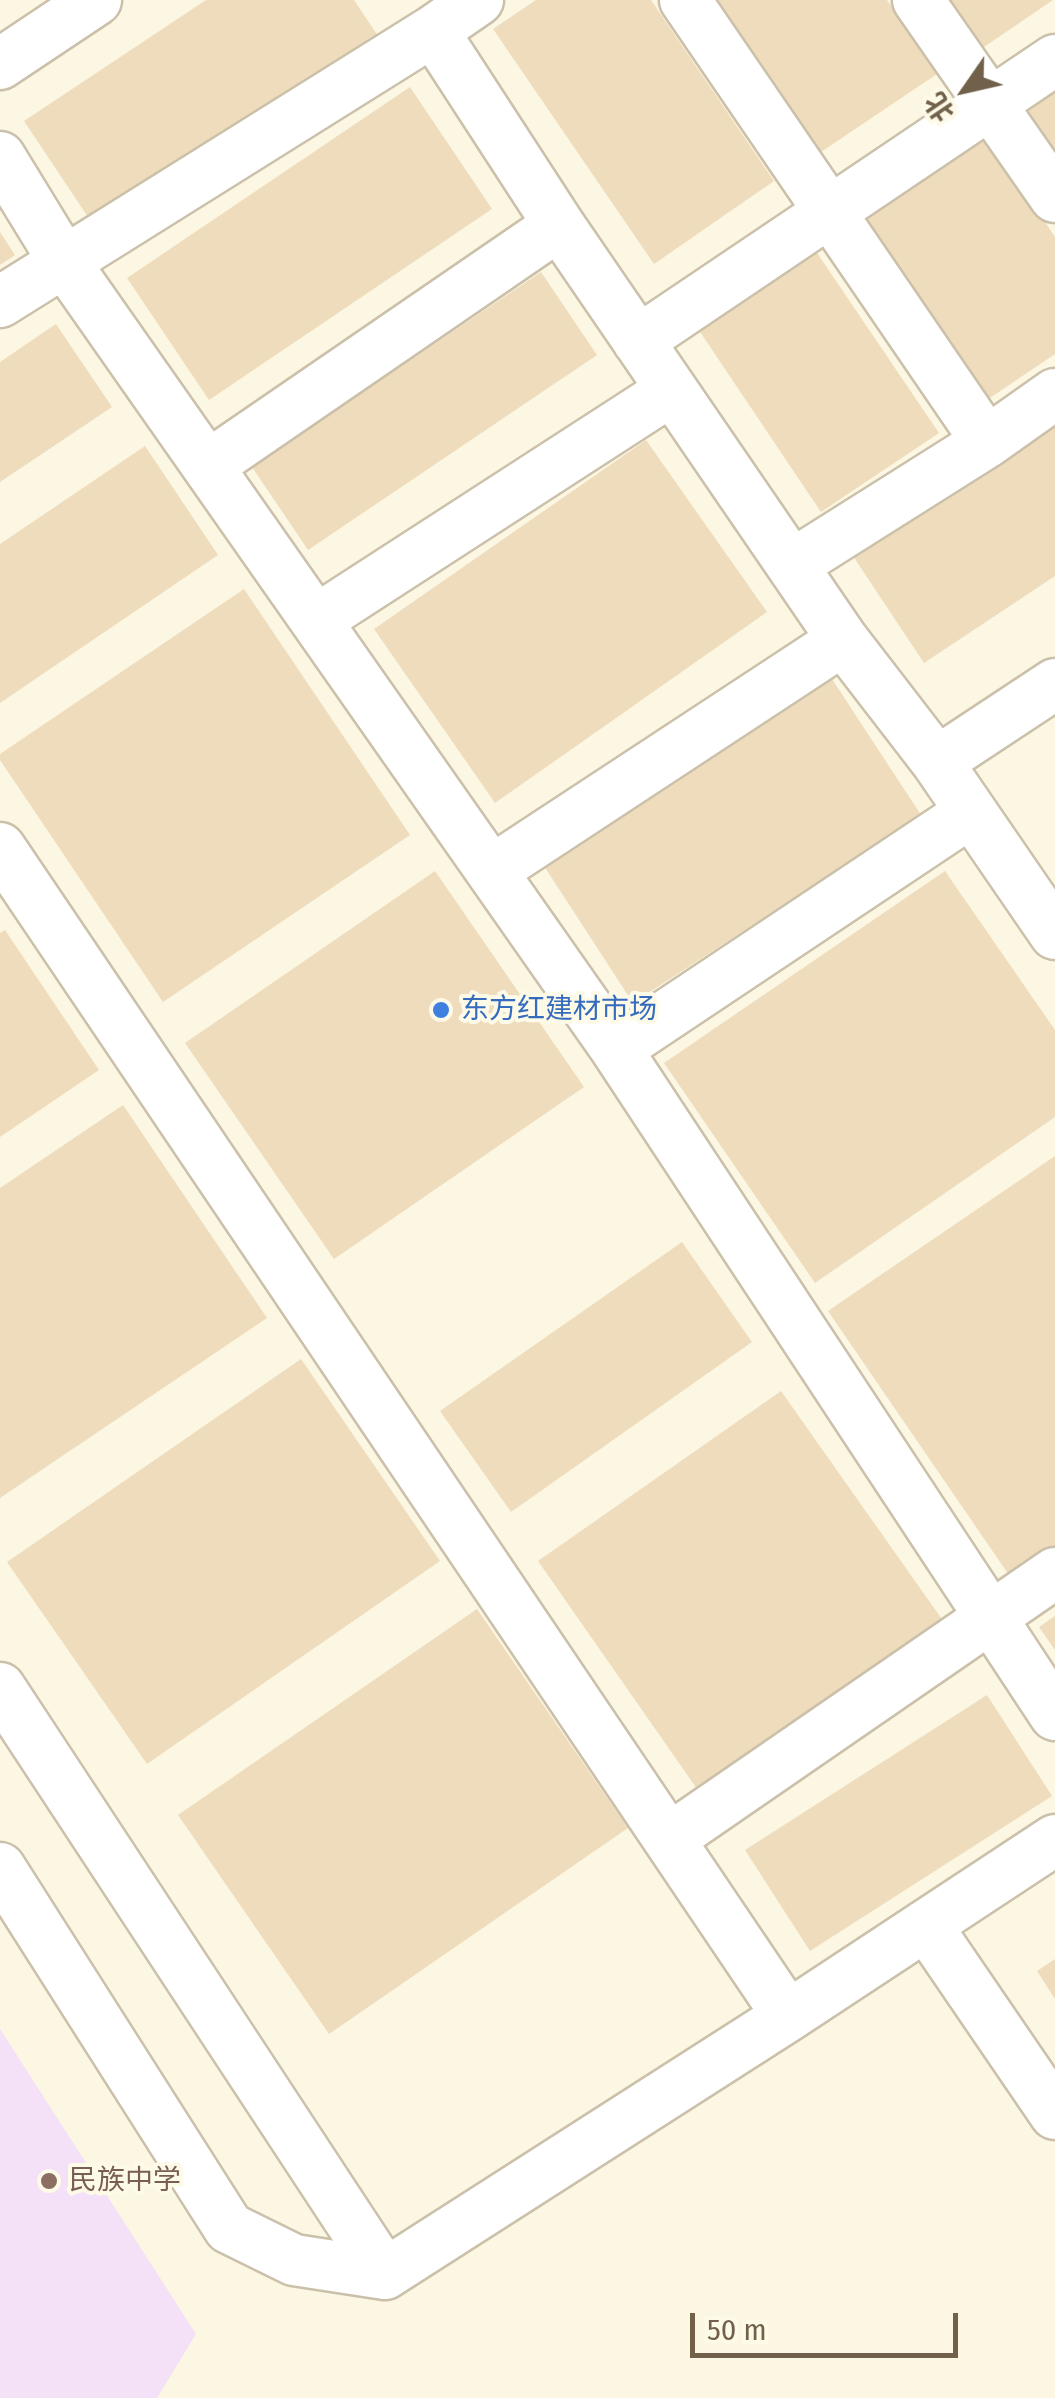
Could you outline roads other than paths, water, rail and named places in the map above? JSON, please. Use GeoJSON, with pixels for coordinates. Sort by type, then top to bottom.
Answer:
{"type":"FeatureCollection","features":[{"type":"Feature","properties":{"kind":"street"},"geometry":{"type":"LineString","coordinates":[[0,64],[96,0]]}},
{"type":"Feature","properties":{"kind":"street"},"geometry":{"type":"LineString","coordinates":[[0,302],[434,32],[478,0]]}},
{"type":"Feature","properties":{"kind":"street"},"geometry":{"type":"LineString","coordinates":[[685,0],[988,442]]}},
{"type":"Feature","properties":{"kind":"street"},"geometry":{"type":"LineString","coordinates":[[918,0],[1055,197]]}},
{"type":"Feature","properties":{"kind":"street"},"geometry":{"type":"LineString","coordinates":[[434,32],[559,225],[792,565],[937,762],[1055,934]]}},
{"type":"Feature","properties":{"kind":"street"},"geometry":{"type":"LineString","coordinates":[[638,340],[1055,60]]}},
{"type":"Feature","properties":{"kind":"street"},"geometry":{"type":"LineString","coordinates":[[0,157],[64,260],[616,1048],[1055,1715]]}},
{"type":"Feature","properties":{"kind":"street"},"geometry":{"type":"LineString","coordinates":[[209,465],[559,225]]}},
{"type":"Feature","properties":{"kind":"street"},"geometry":{"type":"LineString","coordinates":[[318,619],[672,390]]}},
{"type":"Feature","properties":{"kind":"street"},"geometry":{"type":"LineString","coordinates":[[792,565],[988,442],[1055,394]]}},
{"type":"Feature","properties":{"kind":"street"},"geometry":{"type":"LineString","coordinates":[[493,870],[844,640]]}},
{"type":"Feature","properties":{"kind":"street"},"geometry":{"type":"LineString","coordinates":[[937,762],[1055,684]]}},
{"type":"Feature","properties":{"kind":"street"},"geometry":{"type":"LineString","coordinates":[[616,1048],[971,812]]}},
{"type":"Feature","properties":{"kind":"street"},"geometry":{"type":"LineString","coordinates":[[0,848],[788,2016]]}},
{"type":"Feature","properties":{"kind":"street"},"geometry":{"type":"LineString","coordinates":[[669,1839],[1055,1573]]}},
{"type":"Feature","properties":{"kind":"street"},"geometry":{"type":"LineString","coordinates":[[0,1688],[385,2274]]}},
{"type":"Feature","properties":{"kind":"street"},"geometry":{"type":"LineString","coordinates":[[0,1868],[228,2228],[294,2260],[385,2274],[1055,1840]]}},
{"type":"Feature","properties":{"kind":"street"},"geometry":{"type":"LineString","coordinates":[[926,1925],[1055,2114]]}},
{"type":"Feature","properties":{"kind":"place","name":"东方红建材市场"},"geometry":{"type":"Point","coordinates":[441,1010]}},
{"type":"Feature","properties":{"kind":"place","name":"民族中学"},"geometry":{"type":"Point","coordinates":[49,2181]}}]}
